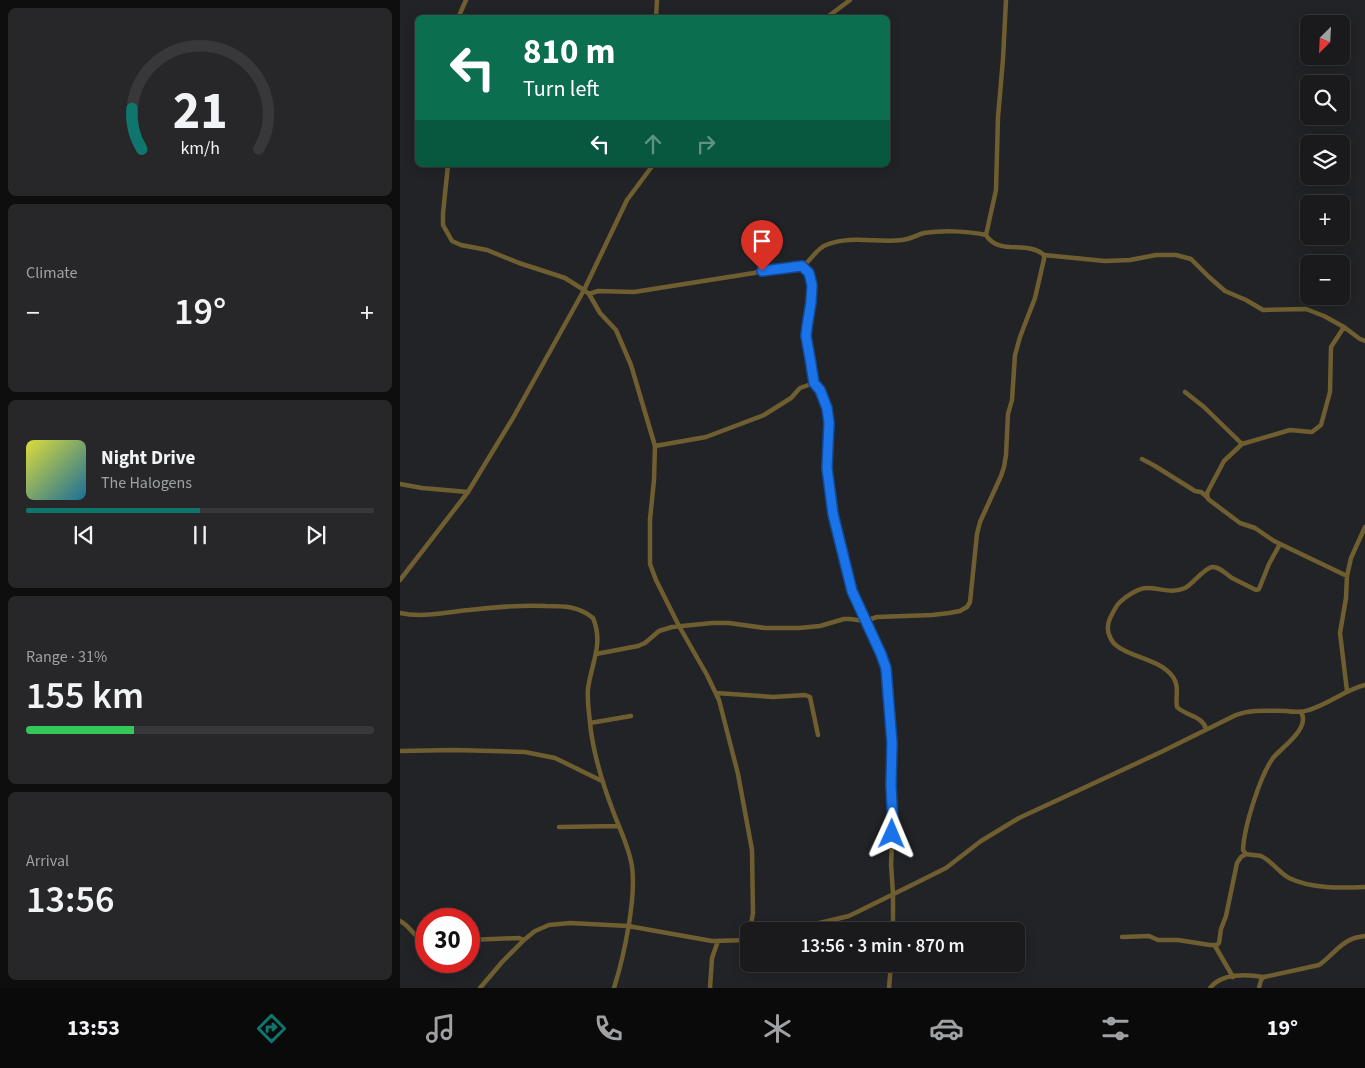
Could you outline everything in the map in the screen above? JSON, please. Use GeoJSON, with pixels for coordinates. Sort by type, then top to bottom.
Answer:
{"type":"FeatureCollection","features":[{"type":"Feature","properties":{"kind":"street"},"geometry":{"type":"LineString","coordinates":[[459,15],[466,0]]}},
{"type":"Feature","properties":{"kind":"street"},"geometry":{"type":"LineString","coordinates":[[656,15],[657,0]]}},
{"type":"Feature","properties":{"kind":"street"},"geometry":{"type":"LineString","coordinates":[[830,15],[850,0]]}},
{"type":"Feature","properties":{"kind":"street"},"geometry":{"type":"LineString","coordinates":[[1006,0],[998,116],[996,190],[986,232],[989,240],[1000,246],[1036,250],[1044,255],[1104,261],[1130,260],[1156,255],[1176,255],[1190,260],[1225,292],[1246,300],[1264,310],[1306,310],[1324,316],[1365,341]]}},
{"type":"Feature","properties":{"kind":"street"},"geometry":{"type":"LineString","coordinates":[[448,167],[443,225],[452,241],[461,245],[487,250],[570,281],[589,294],[600,313],[619,335],[636,381],[655,446],[650,519],[650,564],[679,626],[719,700],[738,774],[752,850],[751,922]]}},
{"type":"Feature","properties":{"kind":"street"},"geometry":{"type":"LineString","coordinates":[[400,580],[468,492],[513,418],[584,290],[628,200],[652,167]]}},
{"type":"Feature","properties":{"kind":"street"},"geometry":{"type":"LineString","coordinates":[[589,294],[598,291],[634,292],[802,266],[818,249],[840,241],[857,239],[904,240],[935,232],[986,232]]}},
{"type":"Feature","properties":{"kind":"street"},"geometry":{"type":"LineString","coordinates":[[596,654],[638,646],[659,631],[679,626],[729,623],[764,628],[800,628],[820,626],[844,619],[865,621],[877,617],[949,613],[960,611],[967,607],[970,602],[976,534],[1004,467],[1015,355],[1039,286],[1044,255]]}},
{"type":"Feature","properties":{"kind":"street"},"geometry":{"type":"LineString","coordinates":[[802,266],[809,273],[812,285],[806,336],[814,383],[820,390],[827,408],[829,423],[827,468],[833,514],[852,591],[886,668],[892,743],[891,786],[893,824],[891,864],[893,922]]}},
{"type":"Feature","properties":{"kind":"street"},"geometry":{"type":"LineString","coordinates":[[1207,496],[1224,460],[1242,444],[1290,430],[1312,432],[1321,425],[1330,392],[1331,347],[1344,327]]}},
{"type":"Feature","properties":{"kind":"street"},"geometry":{"type":"LineString","coordinates":[[655,446],[706,437],[764,415],[791,398],[800,388],[814,383]]}},
{"type":"Feature","properties":{"kind":"street"},"geometry":{"type":"LineString","coordinates":[[1185,392],[1204,407],[1242,444]]}},
{"type":"Feature","properties":{"kind":"street"},"geometry":{"type":"LineString","coordinates":[[1142,459],[1195,491],[1201,492],[1235,520],[1255,528],[1280,544],[1348,576]]}},
{"type":"Feature","properties":{"kind":"street"},"geometry":{"type":"LineString","coordinates":[[400,484],[468,492]]}},
{"type":"Feature","properties":{"kind":"street"},"geometry":{"type":"LineString","coordinates":[[1348,691],[1340,633],[1348,576],[1356,546],[1365,527]]}},
{"type":"Feature","properties":{"kind":"street"},"geometry":{"type":"LineString","coordinates":[[1206,729],[1205,723],[1202,720],[1186,714],[1177,707],[1178,691],[1173,677],[1154,663],[1116,646],[1110,637],[1108,625],[1120,602],[1135,592],[1145,588],[1176,591],[1193,583],[1210,568],[1221,570],[1230,577],[1256,590],[1259,589],[1269,564],[1280,544]]}},
{"type":"Feature","properties":{"kind":"street"},"geometry":{"type":"LineString","coordinates":[[400,613],[415,615],[521,606],[572,607],[581,610],[593,618],[596,631],[596,654],[588,690],[594,750],[602,781],[626,841],[632,870],[632,898],[628,926],[614,988]]}},
{"type":"Feature","properties":{"kind":"street"},"geometry":{"type":"LineString","coordinates":[[824,922],[849,916],[946,868],[981,841],[1019,818],[1206,729],[1245,712],[1301,712],[1309,710],[1365,685]]}},
{"type":"Feature","properties":{"kind":"street"},"geometry":{"type":"LineString","coordinates":[[716,693],[773,697],[805,695],[810,697],[818,735]]}},
{"type":"Feature","properties":{"kind":"street"},"geometry":{"type":"LineString","coordinates":[[1246,854],[1243,846],[1259,786],[1267,766],[1298,732],[1303,723],[1301,712]]}},
{"type":"Feature","properties":{"kind":"street"},"geometry":{"type":"LineString","coordinates":[[590,723],[630,716]]}},
{"type":"Feature","properties":{"kind":"street"},"geometry":{"type":"LineString","coordinates":[[400,751],[525,752],[556,758],[602,781]]}},
{"type":"Feature","properties":{"kind":"street"},"geometry":{"type":"LineString","coordinates":[[591,775],[598,769]]}},
{"type":"Feature","properties":{"kind":"street"},"geometry":{"type":"LineString","coordinates":[[559,826],[619,826]]}},
{"type":"Feature","properties":{"kind":"street"},"geometry":{"type":"LineString","coordinates":[[1215,946],[1219,943],[1237,863],[1246,854],[1264,857],[1282,874],[1307,884],[1365,888]]}},
{"type":"Feature","properties":{"kind":"street"},"geometry":{"type":"LineString","coordinates":[[400,921],[405,923],[415,935]]}},
{"type":"Feature","properties":{"kind":"street"},"geometry":{"type":"LineString","coordinates":[[480,988],[524,940],[535,931],[549,926],[570,923],[628,926],[712,942],[740,937]]}},
{"type":"Feature","properties":{"kind":"street"},"geometry":{"type":"LineString","coordinates":[[1122,937],[1148,936],[1158,940],[1190,941],[1215,946],[1233,977]]}},
{"type":"Feature","properties":{"kind":"street"},"geometry":{"type":"LineString","coordinates":[[1210,988],[1218,981],[1233,977],[1254,975],[1264,977],[1318,965],[1351,939],[1365,936]]}},
{"type":"Feature","properties":{"kind":"street"},"geometry":{"type":"LineString","coordinates":[[480,940],[519,938],[524,940]]}},
{"type":"Feature","properties":{"kind":"street"},"geometry":{"type":"LineString","coordinates":[[710,988],[712,958],[718,941]]}},
{"type":"Feature","properties":{"kind":"street"},"geometry":{"type":"LineString","coordinates":[[889,988],[890,972]]}},
{"type":"Feature","properties":{"kind":"street"},"geometry":{"type":"LineString","coordinates":[[1259,988],[1264,977]]}},
{"type":"Feature","properties":{"kind":"route"},"geometry":{"type":"LineString","coordinates":[[762,271],[802,266],[809,273],[812,285],[806,336],[814,383],[820,390],[827,408],[829,423],[827,468],[833,514],[852,591],[886,668],[892,743],[892,834]]}}]}
